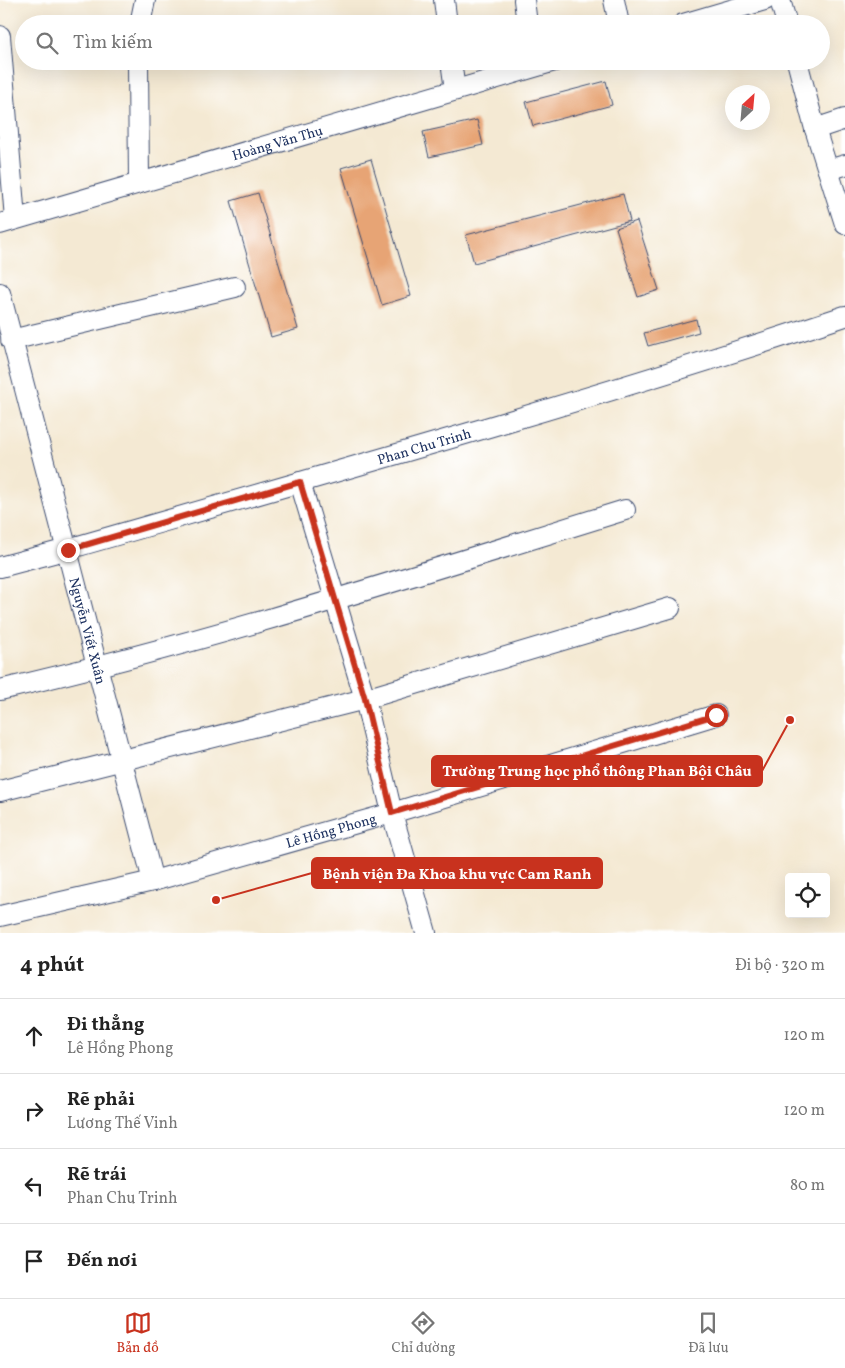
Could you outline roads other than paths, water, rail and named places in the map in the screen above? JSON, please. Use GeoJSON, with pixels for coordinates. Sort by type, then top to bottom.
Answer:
{"type":"FeatureCollection","features":[{"type":"Feature","properties":{"kind":"street"},"geometry":{"type":"LineString","coordinates":[[142,15],[145,0]]}},
{"type":"Feature","properties":{"kind":"street"},"geometry":{"type":"LineString","coordinates":[[444,0],[446,15]]}},
{"type":"Feature","properties":{"kind":"street"},"geometry":{"type":"LineString","coordinates":[[524,0],[526,15]]}},
{"type":"Feature","properties":{"kind":"street"},"geometry":{"type":"LineString","coordinates":[[614,0],[617,15]]}},
{"type":"Feature","properties":{"kind":"street"},"geometry":{"type":"LineString","coordinates":[[714,15],[765,0]]}},
{"type":"Feature","properties":{"kind":"street"},"geometry":{"type":"LineString","coordinates":[[780,0],[784,15]]}},
{"type":"Feature","properties":{"kind":"street"},"geometry":{"type":"LineString","coordinates":[[0,36],[7,221]]}},
{"type":"Feature","properties":{"kind":"street"},"geometry":{"type":"LineString","coordinates":[[138,70],[139,183]]}},
{"type":"Feature","properties":{"kind":"street"},"geometry":{"type":"LineString","coordinates":[[452,70],[455,90]]}},
{"type":"Feature","properties":{"kind":"street","name":"Hoàng Văn Thụ"},"geometry":{"type":"LineString","coordinates":[[7,221],[455,90],[515,70]]}},
{"type":"Feature","properties":{"kind":"street"},"geometry":{"type":"LineString","coordinates":[[799,70],[815,129],[837,168],[845,224]]}},
{"type":"Feature","properties":{"kind":"street"},"geometry":{"type":"LineString","coordinates":[[815,129],[845,119]]}},
{"type":"Feature","properties":{"kind":"street"},"geometry":{"type":"LineString","coordinates":[[11,340],[235,287]]}},
{"type":"Feature","properties":{"kind":"street","name":"Nguyễn Viết Xuân"},"geometry":{"type":"LineString","coordinates":[[0,293],[153,882]]}},
{"type":"Feature","properties":{"kind":"street","name":"Phan Chu Trinh"},"geometry":{"type":"LineString","coordinates":[[0,567],[68,550],[300,482],[732,353],[845,316]]}},
{"type":"Feature","properties":{"kind":"street"},"geometry":{"type":"LineString","coordinates":[[300,482],[337,599],[365,699],[392,813],[426,933]]}},
{"type":"Feature","properties":{"kind":"street"},"geometry":{"type":"LineString","coordinates":[[0,690],[98,667],[337,599],[625,510]]}},
{"type":"Feature","properties":{"kind":"street"},"geometry":{"type":"LineString","coordinates":[[0,791],[122,762],[365,699],[670,608]]}},
{"type":"Feature","properties":{"kind":"street","name":"Lê Hồng Phong"},"geometry":{"type":"LineString","coordinates":[[0,916],[153,882],[392,813],[716,715]]}},
{"type":"Feature","properties":{"kind":"place","name":"Trường Trung học phổ thông Phan Bội Châu"},"geometry":{"type":"Point","coordinates":[790,720]}},
{"type":"Feature","properties":{"kind":"place","name":"Bệnh viện Đa Khoa khu vực Cam Ranh"},"geometry":{"type":"Point","coordinates":[216,900]}}]}
